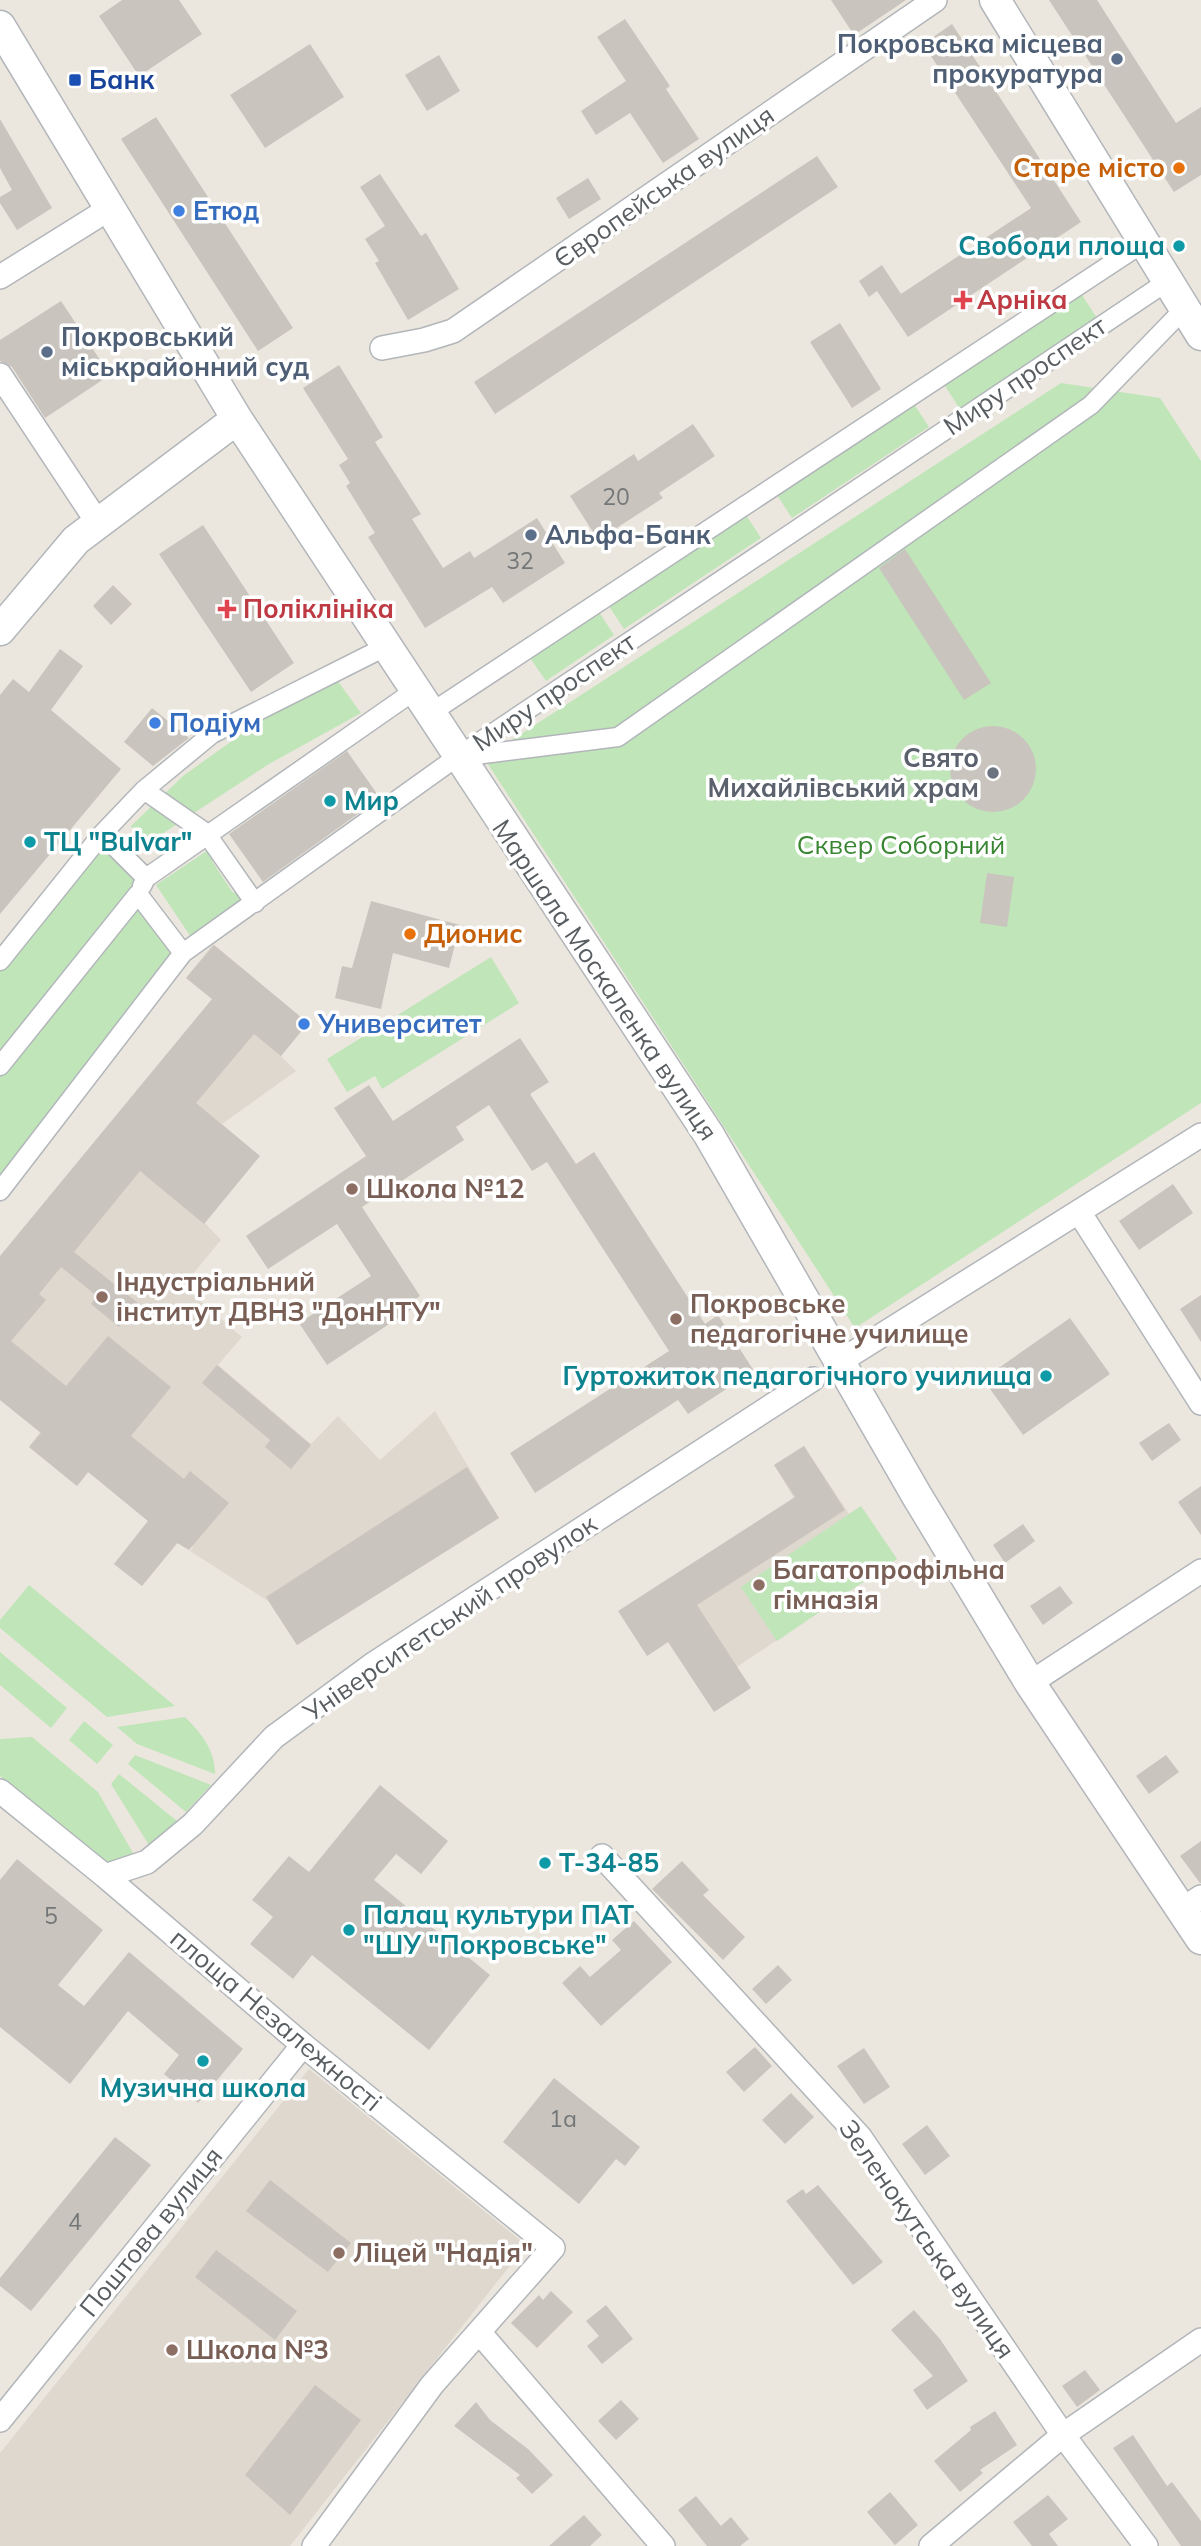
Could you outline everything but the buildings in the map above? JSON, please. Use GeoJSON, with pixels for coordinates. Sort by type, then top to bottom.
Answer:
{"type":"FeatureCollection","features":[{"type":"Feature","properties":{"kind":"street","name":"Європейська вулиця"},"geometry":{"type":"LineString","coordinates":[[382,348],[453,331],[935,0]]}},
{"type":"Feature","properties":{"kind":"street"},"geometry":{"type":"LineString","coordinates":[[995,0],[1201,335]]}},
{"type":"Feature","properties":{"kind":"street","name":"Маршала Москаленка вулиця"},"geometry":{"type":"LineString","coordinates":[[0,26],[237,419],[457,757],[709,1135],[839,1362],[1030,1683],[1191,1904],[1201,1939]]}},
{"type":"Feature","properties":{"kind":"street"},"geometry":{"type":"LineString","coordinates":[[0,277],[109,209]]}},
{"type":"Feature","properties":{"kind":"street","name":"Миру проспект"},"geometry":{"type":"LineString","coordinates":[[0,1066],[142,886],[206,833],[421,702],[1143,243]]}},
{"type":"Feature","properties":{"kind":"street","name":"Миру проспект"},"geometry":{"type":"LineString","coordinates":[[457,757],[1168,281]]}},
{"type":"Feature","properties":{"kind":"street","name":"Миру проспект"},"geometry":{"type":"LineString","coordinates":[[457,757],[618,737],[1091,405],[1184,309]]}},
{"type":"Feature","properties":{"kind":"street"},"geometry":{"type":"LineString","coordinates":[[0,375],[98,523]]}},
{"type":"Feature","properties":{"kind":"street"},"geometry":{"type":"LineString","coordinates":[[0,630],[59,559],[98,523],[237,419]]}},
{"type":"Feature","properties":{"kind":"street"},"geometry":{"type":"LineString","coordinates":[[0,961],[102,834],[144,790],[212,734],[239,718],[386,647]]}},
{"type":"Feature","properties":{"kind":"street"},"geometry":{"type":"LineString","coordinates":[[0,1191],[183,953],[457,757]]}},
{"type":"Feature","properties":{"kind":"street"},"geometry":{"type":"LineString","coordinates":[[144,790],[206,833],[255,903]]}},
{"type":"Feature","properties":{"kind":"street"},"geometry":{"type":"LineString","coordinates":[[102,834],[142,886],[183,953]]}},
{"type":"Feature","properties":{"kind":"street"},"geometry":{"type":"LineString","coordinates":[[839,1362],[1201,1135]]}},
{"type":"Feature","properties":{"kind":"street"},"geometry":{"type":"LineString","coordinates":[[1079,1212],[1201,1403]]}},
{"type":"Feature","properties":{"kind":"street","name":"Університетський провулок"},"geometry":{"type":"LineString","coordinates":[[105,1876],[147,1862],[194,1824],[274,1737],[372,1665],[813,1379]]}},
{"type":"Feature","properties":{"kind":"street"},"geometry":{"type":"LineString","coordinates":[[1030,1683],[1201,1571]]}},
{"type":"Feature","properties":{"kind":"street","name":"площа Незалежності"},"geometry":{"type":"LineString","coordinates":[[0,1791],[105,1876],[303,2045],[553,2248],[479,2332]]}},
{"type":"Feature","properties":{"kind":"street","name":"Зеленокутська вулиця"},"geometry":{"type":"LineString","coordinates":[[602,1856],[860,2137],[1063,2435],[1146,2546]]}},
{"type":"Feature","properties":{"kind":"street","name":"Поштова вулиця"},"geometry":{"type":"LineString","coordinates":[[0,2420],[303,2045]]}},
{"type":"Feature","properties":{"kind":"street"},"geometry":{"type":"LineString","coordinates":[[314,2546],[432,2385],[479,2332],[663,2546]]}},
{"type":"Feature","properties":{"kind":"street"},"geometry":{"type":"LineString","coordinates":[[931,2546],[1063,2435],[1201,2340]]}},
{"type":"Feature","properties":{"kind":"shaded area","name":"Індустріальний інститут ДВНЗ \"ДонНТУ\""},"geometry":{"type":"Polygon","coordinates":[[[213,944],[308,1023],[281,1056],[296,1071],[222,1124],[260,1156],[205,1223],[221,1240],[183,1286],[242,1337],[218,1365],[311,1444],[338,1416],[380,1460],[435,1411],[499,1518],[297,1645],[268,1601],[190,1551],[193,1547],[182,1538],[142,1586],[114,1564],[148,1521],[89,1472],[77,1486],[29,1447],[40,1432],[0,1400],[0,1256],[229,1013],[186,978],[213,944]]]}},
{"type":"Feature","properties":{"kind":"shaded area","name":"Багатопрофільна гімназія"},"geometry":{"type":"Polygon","coordinates":[[[804,1446],[849,1514],[861,1506],[897,1559],[737,1667],[668,1642],[647,1656],[794,1498],[774,1465],[804,1446]]]}},
{"type":"Feature","properties":{"kind":"shaded area"},"geometry":{"type":"Polygon","coordinates":[[[309,2069],[526,2245],[290,2546],[0,2546],[0,2453],[309,2069]]]}},
{"type":"Feature","properties":{"kind":"green space"},"geometry":{"type":"Polygon","coordinates":[[[1080,292],[1097,318],[960,409],[943,383],[1080,292]]]}},
{"type":"Feature","properties":{"kind":"green space","name":"Сквер Соборний"},"geometry":{"type":"Polygon","coordinates":[[[1061,383],[1160,398],[1201,461],[1201,1103],[855,1328],[484,758],[1061,383]]]}},
{"type":"Feature","properties":{"kind":"green space"},"geometry":{"type":"Polygon","coordinates":[[[912,401],[929,427],[792,518],[775,492],[912,401]]]}},
{"type":"Feature","properties":{"kind":"green space"},"geometry":{"type":"Polygon","coordinates":[[[744,512],[761,538],[624,629],[607,603],[744,512]]]}},
{"type":"Feature","properties":{"kind":"green space"},"geometry":{"type":"Polygon","coordinates":[[[597,609],[614,635],[546,681],[528,655],[597,609]]]}},
{"type":"Feature","properties":{"kind":"green space"},"geometry":{"type":"Polygon","coordinates":[[[334,676],[361,713],[269,764],[145,845],[131,826],[183,776],[250,728],[334,676]]]}},
{"type":"Feature","properties":{"kind":"green space"},"geometry":{"type":"Polygon","coordinates":[[[102,834],[146,878],[138,895],[183,953],[0,1186],[0,962],[102,834]]]}},
{"type":"Feature","properties":{"kind":"green space"},"geometry":{"type":"Polygon","coordinates":[[[211,848],[217,857],[212,861],[233,893],[238,890],[246,901],[191,937],[156,885],[211,848]]]}},
{"type":"Feature","properties":{"kind":"green space"},"geometry":{"type":"Polygon","coordinates":[[[491,957],[519,1003],[382,1089],[375,1076],[347,1092],[327,1059],[491,957]]]}},
{"type":"Feature","properties":{"kind":"green space"},"geometry":{"type":"Polygon","coordinates":[[[861,1506],[897,1559],[777,1641],[741,1587],[861,1506]]]}},
{"type":"Feature","properties":{"kind":"green space"},"geometry":{"type":"Polygon","coordinates":[[[29,1585],[175,1706],[107,1717],[0,1628],[0,1620],[29,1585]]]}},
{"type":"Feature","properties":{"kind":"green space"},"geometry":{"type":"Polygon","coordinates":[[[0,1652],[67,1708],[51,1728],[0,1685],[0,1652]]]}},
{"type":"Feature","properties":{"kind":"green space"},"geometry":{"type":"Polygon","coordinates":[[[185,1717],[206,1743],[213,1757],[215,1774],[137,1744],[117,1727],[185,1717]]]}},
{"type":"Feature","properties":{"kind":"green space"},"geometry":{"type":"Polygon","coordinates":[[[84,1721],[113,1745],[97,1764],[69,1740],[84,1721]]]}},
{"type":"Feature","properties":{"kind":"green space"},"geometry":{"type":"Polygon","coordinates":[[[32,1737],[98,1792],[137,1860],[105,1862],[0,1776],[0,1739],[32,1737]]]}},
{"type":"Feature","properties":{"kind":"green space"},"geometry":{"type":"Polygon","coordinates":[[[135,1755],[211,1785],[186,1812],[128,1764],[135,1755]]]}},
{"type":"Feature","properties":{"kind":"green space"},"geometry":{"type":"Polygon","coordinates":[[[119,1774],[177,1821],[152,1850],[111,1784],[119,1774]]]}},
{"type":"Feature","properties":{"kind":"place","name":"Покровська місцева прокуратура"},"geometry":{"type":"Point","coordinates":[1117,59]}},
{"type":"Feature","properties":{"kind":"place","name":"Банк"},"geometry":{"type":"Point","coordinates":[75,80]}},
{"type":"Feature","properties":{"kind":"place","name":"Старе місто"},"geometry":{"type":"Point","coordinates":[1179,168]}},
{"type":"Feature","properties":{"kind":"place","name":"Етюд"},"geometry":{"type":"Point","coordinates":[179,211]}},
{"type":"Feature","properties":{"kind":"place","name":"Свободи площа"},"geometry":{"type":"Point","coordinates":[1179,246]}},
{"type":"Feature","properties":{"kind":"place","name":"Арніка"},"geometry":{"type":"Point","coordinates":[963,300]}},
{"type":"Feature","properties":{"kind":"place","name":"Покровський міськрайонний суд"},"geometry":{"type":"Point","coordinates":[47,352]}},
{"type":"Feature","properties":{"kind":"place","name":"Альфа-Банк"},"geometry":{"type":"Point","coordinates":[531,535]}},
{"type":"Feature","properties":{"kind":"place","name":"Поліклініка"},"geometry":{"type":"Point","coordinates":[227,609]}},
{"type":"Feature","properties":{"kind":"place","name":"Подіум"},"geometry":{"type":"Point","coordinates":[155,723]}},
{"type":"Feature","properties":{"kind":"place","name":"Свято Михайлівський храм"},"geometry":{"type":"Point","coordinates":[993,773]}},
{"type":"Feature","properties":{"kind":"place","name":"Мир"},"geometry":{"type":"Point","coordinates":[330,801]}},
{"type":"Feature","properties":{"kind":"place","name":"ТЦ \"Bulvar\""},"geometry":{"type":"Point","coordinates":[30,842]}},
{"type":"Feature","properties":{"kind":"place","name":"Дионис"},"geometry":{"type":"Point","coordinates":[410,934]}},
{"type":"Feature","properties":{"kind":"place","name":"Университет"},"geometry":{"type":"Point","coordinates":[304,1024]}},
{"type":"Feature","properties":{"kind":"place","name":"Школа №12"},"geometry":{"type":"Point","coordinates":[352,1189]}},
{"type":"Feature","properties":{"kind":"place","name":"Індустріальний інститут ДВНЗ \"ДонНТУ\""},"geometry":{"type":"Point","coordinates":[102,1297]}},
{"type":"Feature","properties":{"kind":"place","name":"Покровське педагогічне училище"},"geometry":{"type":"Point","coordinates":[676,1319]}},
{"type":"Feature","properties":{"kind":"place","name":"Гуртожиток педагогічного училища"},"geometry":{"type":"Point","coordinates":[1046,1376]}},
{"type":"Feature","properties":{"kind":"place","name":"Багатопрофільна гімназія"},"geometry":{"type":"Point","coordinates":[759,1585]}},
{"type":"Feature","properties":{"kind":"place","name":"Т-34-85"},"geometry":{"type":"Point","coordinates":[545,1863]}},
{"type":"Feature","properties":{"kind":"place","name":"Палац культури ПАТ \"ШУ \"Покровське\""},"geometry":{"type":"Point","coordinates":[349,1930]}},
{"type":"Feature","properties":{"kind":"place","name":"Музична школа"},"geometry":{"type":"Point","coordinates":[203,2061]}},
{"type":"Feature","properties":{"kind":"place","name":"Ліцей \"Надія\""},"geometry":{"type":"Point","coordinates":[339,2253]}},
{"type":"Feature","properties":{"kind":"place","name":"Школа №3"},"geometry":{"type":"Point","coordinates":[172,2350]}}]}
